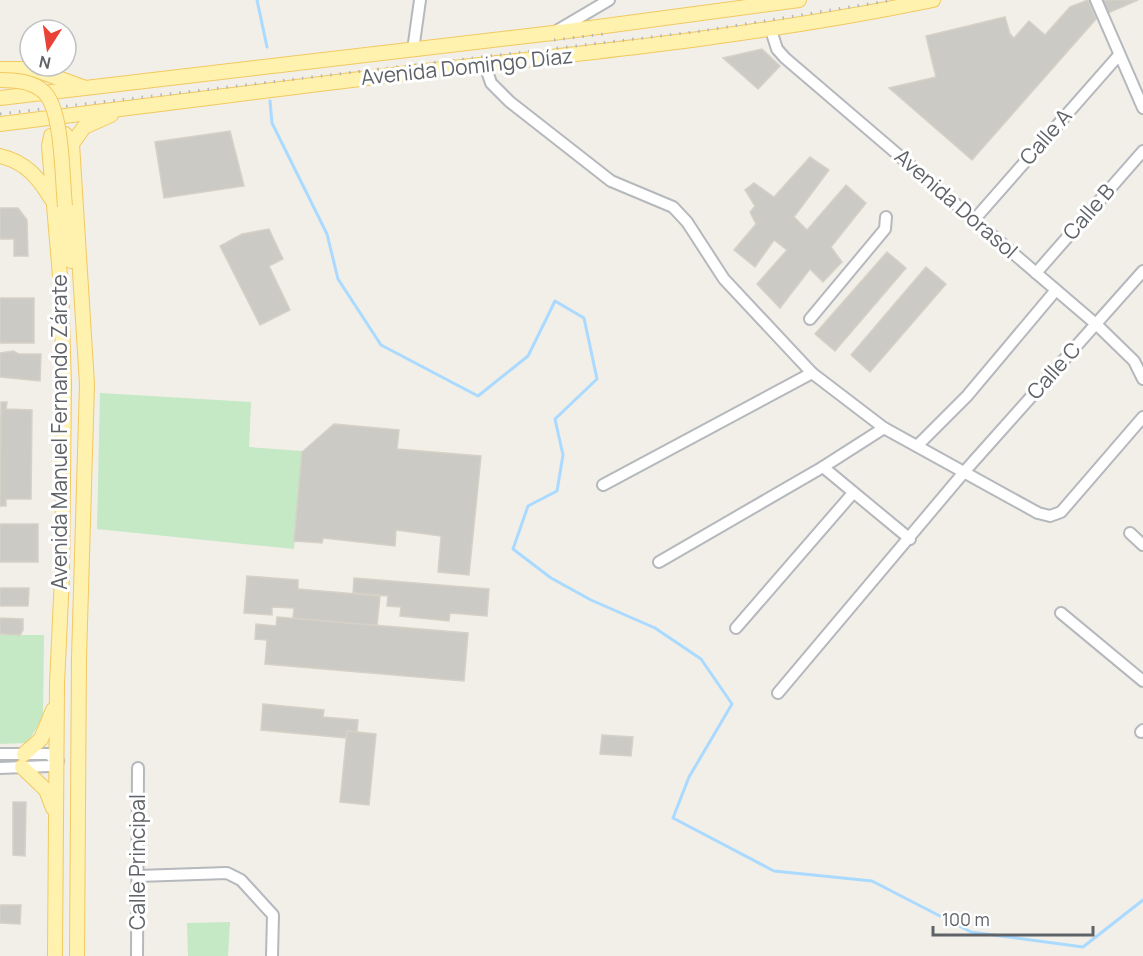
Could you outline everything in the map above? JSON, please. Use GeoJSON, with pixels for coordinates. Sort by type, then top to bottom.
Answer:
{"type":"FeatureCollection","features":[{"type":"Feature","properties":{"kind":"main road","name":"Avenida Domingo Díaz"},"geometry":{"type":"LineString","coordinates":[[0,98],[553,33],[799,0]]}},
{"type":"Feature","properties":{"kind":"main road","name":"Avenida Domingo Díaz"},"geometry":{"type":"LineString","coordinates":[[0,124],[188,99],[653,47],[771,30],[933,0]]}},
{"type":"Feature","properties":{"kind":"main road"},"geometry":{"type":"LineString","coordinates":[[0,69],[33,69],[85,88]]}},
{"type":"Feature","properties":{"kind":"main road"},"geometry":{"type":"LineString","coordinates":[[0,80],[25,82],[37,87],[52,103],[60,205],[74,283],[83,309]]}},
{"type":"Feature","properties":{"kind":"main road"},"geometry":{"type":"LineString","coordinates":[[72,144],[84,127],[126,109]]}},
{"type":"Feature","properties":{"kind":"main road","name":"Avenida Manuel Fernando Zárate"},"geometry":{"type":"LineString","coordinates":[[55,956],[57,684],[63,576],[64,384],[60,205],[50,140],[55,134],[60,133],[65,134],[72,144],[87,384],[78,727],[77,956]]}},
{"type":"Feature","properties":{"kind":"main road"},"geometry":{"type":"LineString","coordinates":[[0,156],[21,163],[33,172],[60,205]]}},
{"type":"Feature","properties":{"kind":"main road"},"geometry":{"type":"LineString","coordinates":[[64,384],[87,384]]}},
{"type":"Feature","properties":{"kind":"main road"},"geometry":{"type":"LineString","coordinates":[[55,814],[46,790],[23,761],[47,731],[57,684]]}},
{"type":"Feature","properties":{"kind":"main road"},"geometry":{"type":"LineString","coordinates":[[78,727],[58,761],[69,770],[79,791]]}},
{"type":"Feature","properties":{"kind":"street"},"geometry":{"type":"LineString","coordinates":[[413,50],[420,0]]}},
{"type":"Feature","properties":{"kind":"street"},"geometry":{"type":"LineString","coordinates":[[553,33],[609,0]]}},
{"type":"Feature","properties":{"kind":"street"},"geometry":{"type":"LineString","coordinates":[[1096,0],[1143,108]]}},
{"type":"Feature","properties":{"kind":"street","name":"Avenida Dorasol"},"geometry":{"type":"LineString","coordinates":[[771,30],[777,49],[785,58],[1097,324],[1134,361],[1143,379]]}},
{"type":"Feature","properties":{"kind":"street","name":"Calle A"},"geometry":{"type":"LineString","coordinates":[[974,220],[1119,55]]}},
{"type":"Feature","properties":{"kind":"street"},"geometry":{"type":"LineString","coordinates":[[485,64],[492,83],[510,102],[611,181],[673,207],[687,222],[724,279],[812,373],[884,428],[1038,513],[1050,516],[1061,512],[1143,417]]}},
{"type":"Feature","properties":{"kind":"street","name":"Calle B"},"geometry":{"type":"LineString","coordinates":[[1036,273],[1143,151]]}},
{"type":"Feature","properties":{"kind":"street"},"geometry":{"type":"LineString","coordinates":[[810,319],[885,229],[886,217]]}},
{"type":"Feature","properties":{"kind":"street","name":"Calle C"},"geometry":{"type":"LineString","coordinates":[[778,693],[965,471],[1143,271]]}},
{"type":"Feature","properties":{"kind":"street"},"geometry":{"type":"LineString","coordinates":[[917,446],[967,396],[1056,290]]}},
{"type":"Feature","properties":{"kind":"street"},"geometry":{"type":"LineString","coordinates":[[603,486],[812,373]]}},
{"type":"Feature","properties":{"kind":"street"},"geometry":{"type":"LineString","coordinates":[[659,561],[823,467],[884,428]]}},
{"type":"Feature","properties":{"kind":"street"},"geometry":{"type":"LineString","coordinates":[[823,467],[910,539]]}},
{"type":"Feature","properties":{"kind":"street"},"geometry":{"type":"LineString","coordinates":[[736,628],[854,494]]}},
{"type":"Feature","properties":{"kind":"street"},"geometry":{"type":"LineString","coordinates":[[1130,532],[1143,545]]}},
{"type":"Feature","properties":{"kind":"street"},"geometry":{"type":"LineString","coordinates":[[1061,613],[1143,681]]}},
{"type":"Feature","properties":{"kind":"street"},"geometry":{"type":"LineString","coordinates":[[23,761],[0,768],[1,754],[49,766],[58,761]]}},
{"type":"Feature","properties":{"kind":"street","name":"Calle Principal"},"geometry":{"type":"LineString","coordinates":[[137,956],[138,768]]}},
{"type":"Feature","properties":{"kind":"street"},"geometry":{"type":"LineString","coordinates":[[138,876],[227,873],[241,880],[273,915],[272,956]]}},
{"type":"Feature","properties":{"kind":"green space"},"geometry":{"type":"Polygon","coordinates":[[[100,393],[251,402],[249,447],[302,451],[294,549],[97,529],[100,393]]]}},
{"type":"Feature","properties":{"kind":"green space"},"geometry":{"type":"Polygon","coordinates":[[[0,635],[44,635],[43,718],[27,743],[0,744],[0,635]]]}},
{"type":"Feature","properties":{"kind":"green space"},"geometry":{"type":"Polygon","coordinates":[[[230,922],[228,956],[188,956],[187,923],[230,922]]]}},
{"type":"Feature","properties":{"kind":"building"},"geometry":{"type":"Polygon","coordinates":[[[1088,0],[1096,19],[972,160],[889,88],[936,77],[926,36],[1005,17],[1010,34],[1014,38],[1029,21],[1045,35],[1070,7],[1088,0]]]}},
{"type":"Feature","properties":{"kind":"building"},"geometry":{"type":"Polygon","coordinates":[[[1103,0],[1138,0],[1108,13],[1103,0]]]}},
{"type":"Feature","properties":{"kind":"building"},"geometry":{"type":"Polygon","coordinates":[[[762,49],[780,66],[758,89],[723,58],[762,49]]]}},
{"type":"Feature","properties":{"kind":"building"},"geometry":{"type":"Polygon","coordinates":[[[230,131],[244,186],[164,198],[155,142],[230,131]]]}},
{"type":"Feature","properties":{"kind":"building"},"geometry":{"type":"Polygon","coordinates":[[[810,157],[829,170],[794,217],[807,230],[846,185],[866,203],[831,247],[842,262],[823,282],[810,269],[780,308],[757,284],[787,250],[774,240],[755,267],[734,250],[756,224],[750,212],[755,206],[745,190],[754,183],[774,197],[810,157]]]}},
{"type":"Feature","properties":{"kind":"building"},"geometry":{"type":"Polygon","coordinates":[[[0,208],[18,208],[27,220],[28,256],[14,256],[14,239],[0,239],[0,208]]]}},
{"type":"Feature","properties":{"kind":"building"},"geometry":{"type":"Polygon","coordinates":[[[269,229],[283,259],[269,266],[290,310],[260,325],[220,246],[242,234],[269,229]]]}},
{"type":"Feature","properties":{"kind":"building"},"geometry":{"type":"Polygon","coordinates":[[[887,252],[906,268],[835,351],[815,334],[887,252]]]}},
{"type":"Feature","properties":{"kind":"building"},"geometry":{"type":"Polygon","coordinates":[[[926,267],[946,284],[870,372],[851,355],[926,267]]]}},
{"type":"Feature","properties":{"kind":"building"},"geometry":{"type":"Polygon","coordinates":[[[0,298],[34,298],[34,343],[0,343],[0,298]]]}},
{"type":"Feature","properties":{"kind":"building"},"geometry":{"type":"Polygon","coordinates":[[[13,351],[19,354],[41,354],[40,381],[0,377],[0,353],[13,351]]]}},
{"type":"Feature","properties":{"kind":"building"},"geometry":{"type":"Polygon","coordinates":[[[1,402],[7,402],[6,409],[32,410],[31,499],[6,499],[6,506],[0,506],[1,402]]]}},
{"type":"Feature","properties":{"kind":"building"},"geometry":{"type":"Polygon","coordinates":[[[334,424],[399,430],[397,449],[481,456],[469,575],[438,572],[441,536],[396,530],[395,546],[323,538],[322,543],[294,541],[302,452],[334,424]]]}},
{"type":"Feature","properties":{"kind":"building"},"geometry":{"type":"Polygon","coordinates":[[[0,524],[38,524],[38,562],[0,562],[0,524]]]}},
{"type":"Feature","properties":{"kind":"building"},"geometry":{"type":"Polygon","coordinates":[[[247,576],[298,580],[298,589],[380,596],[377,626],[293,618],[294,608],[272,607],[272,615],[244,613],[247,576]]]}},
{"type":"Feature","properties":{"kind":"building"},"geometry":{"type":"Polygon","coordinates":[[[354,578],[489,589],[487,616],[450,613],[449,621],[400,616],[401,607],[387,606],[388,596],[353,593],[354,578]]]}},
{"type":"Feature","properties":{"kind":"building"},"geometry":{"type":"Polygon","coordinates":[[[0,588],[29,588],[28,606],[0,606],[0,588]]]}},
{"type":"Feature","properties":{"kind":"building"},"geometry":{"type":"Polygon","coordinates":[[[277,617],[468,633],[464,681],[265,664],[267,640],[255,639],[256,624],[276,626],[277,617]]]}},
{"type":"Feature","properties":{"kind":"building"},"geometry":{"type":"Polygon","coordinates":[[[0,618],[23,619],[23,630],[20,635],[0,634],[0,618]]]}},
{"type":"Feature","properties":{"kind":"building"},"geometry":{"type":"Polygon","coordinates":[[[263,704],[324,710],[323,717],[358,720],[357,732],[347,731],[346,738],[261,730],[263,704]]]}},
{"type":"Feature","properties":{"kind":"building"},"geometry":{"type":"Polygon","coordinates":[[[347,731],[376,734],[369,805],[340,802],[347,731]]]}},
{"type":"Feature","properties":{"kind":"building"},"geometry":{"type":"Polygon","coordinates":[[[602,735],[633,737],[631,756],[600,754],[602,735]]]}},
{"type":"Feature","properties":{"kind":"building"},"geometry":{"type":"Polygon","coordinates":[[[13,802],[26,802],[25,856],[13,855],[13,802]]]}},
{"type":"Feature","properties":{"kind":"building"},"geometry":{"type":"Polygon","coordinates":[[[0,905],[21,905],[20,924],[0,923],[0,905]]]}},
{"type":"Feature","properties":{"kind":"waterway"},"geometry":{"type":"LineString","coordinates":[[257,0],[267,47]]}},
{"type":"Feature","properties":{"kind":"waterway"},"geometry":{"type":"LineString","coordinates":[[270,101],[272,123],[327,234],[338,279],[381,345],[478,396],[528,356],[555,301],[584,318],[597,379],[555,419],[563,455],[557,491],[528,506],[513,549],[551,578],[591,600],[655,628],[701,659],[732,704],[689,777],[673,818],[774,871],[872,881],[971,932],[1083,947],[1143,900]]}},
{"type":"Feature","properties":{"kind":"railway"},"geometry":{"type":"LineString","coordinates":[[0,114],[702,31],[893,0]]}},
{"type":"Feature","properties":{"kind":"railway"},"geometry":{"type":"LineString","coordinates":[[554,40],[604,34]]}}]}
